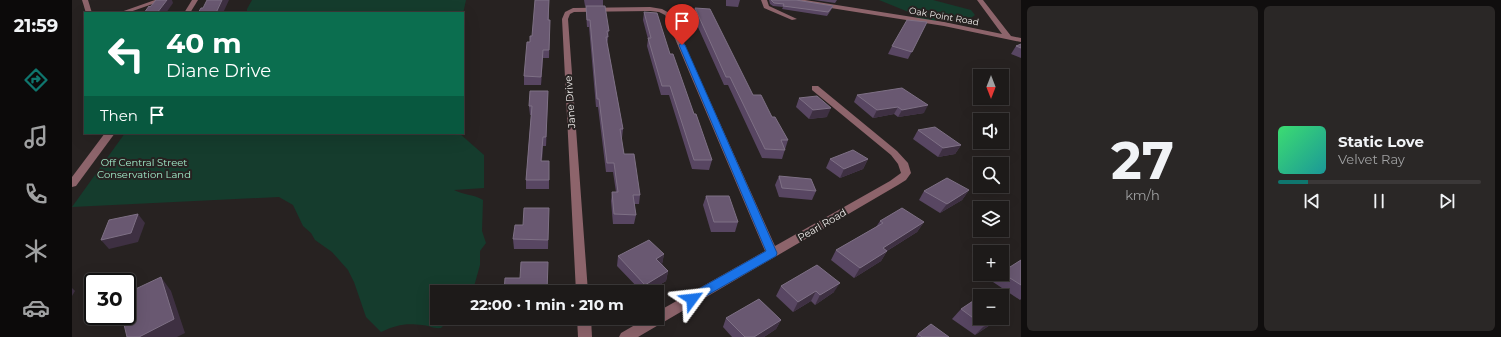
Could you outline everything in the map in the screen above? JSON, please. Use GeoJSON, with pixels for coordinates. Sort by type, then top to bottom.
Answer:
{"type":"FeatureCollection","features":[{"type":"Feature","properties":{"kind":"street"},"geometry":{"type":"LineString","coordinates":[[85,0],[89,12]]}},
{"type":"Feature","properties":{"kind":"street"},"geometry":{"type":"LineString","coordinates":[[124,12],[161,0]]}},
{"type":"Feature","properties":{"kind":"street"},"geometry":{"type":"LineString","coordinates":[[188,12],[195,0]]}},
{"type":"Feature","properties":{"kind":"street"},"geometry":{"type":"LineString","coordinates":[[764,0],[766,7],[794,19]]}},
{"type":"Feature","properties":{"kind":"street","name":"Oak Point Road"},"geometry":{"type":"LineString","coordinates":[[793,0],[944,24],[1021,40]]}},
{"type":"Feature","properties":{"kind":"street"},"geometry":{"type":"LineString","coordinates":[[980,0],[1008,37]]}},
{"type":"Feature","properties":{"kind":"street","name":"Jane Drive"},"geometry":{"type":"LineString","coordinates":[[582,285],[566,16],[569,11],[582,9],[650,9],[666,12],[670,18],[772,253]]}},
{"type":"Feature","properties":{"kind":"street","name":"Pearl Road"},"geometry":{"type":"LineString","coordinates":[[626,337],[894,183],[906,173],[903,163],[894,153],[815,88]]}},
{"type":"Feature","properties":{"kind":"street"},"geometry":{"type":"LineString","coordinates":[[72,184],[109,134]]}},
{"type":"Feature","properties":{"kind":"street"},"geometry":{"type":"LineString","coordinates":[[584,325],[585,337]]}},
{"type":"Feature","properties":{"kind":"green space"},"geometry":{"type":"Polygon","coordinates":[[[252,0],[466,0],[463,12],[247,12],[252,0]]]}},
{"type":"Feature","properties":{"kind":"green space"},"geometry":{"type":"Polygon","coordinates":[[[879,0],[933,0],[971,10],[975,15],[967,21],[932,14],[937,22],[920,20],[911,13],[879,0]]]}},
{"type":"Feature","properties":{"kind":"green space","name":"Off Central Street Conservation Land"},"geometry":{"type":"Polygon","coordinates":[[[124,134],[460,134],[484,155],[484,188],[454,190],[483,200],[482,231],[486,243],[480,251],[480,265],[474,285],[430,285],[430,325],[444,325],[441,328],[406,324],[381,332],[366,317],[354,282],[348,270],[332,252],[315,240],[311,233],[303,226],[293,205],[279,197],[72,207],[124,134]]]}},
{"type":"Feature","properties":{"kind":"building"},"geometry":{"type":"Polygon","coordinates":[[[156,0],[167,0],[158,12],[145,12],[149,6],[150,7],[156,0]]]}},
{"type":"Feature","properties":{"kind":"building"},"geometry":{"type":"Polygon","coordinates":[[[207,0],[222,0],[216,12],[199,12],[201,8],[203,8],[207,0]]]}},
{"type":"Feature","properties":{"kind":"building"},"geometry":{"type":"Polygon","coordinates":[[[535,0],[549,0],[549,50],[543,50],[541,77],[524,76],[527,42],[530,42],[530,36],[532,36],[535,0]]]}},
{"type":"Feature","properties":{"kind":"building"},"geometry":{"type":"Polygon","coordinates":[[[771,0],[796,0],[833,6],[828,12],[783,6],[784,4],[774,3],[771,0]]]}},
{"type":"Feature","properties":{"kind":"building"},"geometry":{"type":"Polygon","coordinates":[[[586,6],[605,6],[609,31],[607,31],[608,37],[606,37],[623,129],[620,129],[624,154],[634,154],[640,195],[633,195],[636,215],[614,214],[612,192],[618,192],[614,163],[607,163],[599,99],[597,99],[590,20],[587,20],[586,6]]]}},
{"type":"Feature","properties":{"kind":"building"},"geometry":{"type":"Polygon","coordinates":[[[695,8],[710,9],[753,95],[761,95],[772,117],[775,117],[788,140],[781,140],[785,150],[765,149],[730,77],[726,77],[695,8]]]}},
{"type":"Feature","properties":{"kind":"building"},"geometry":{"type":"Polygon","coordinates":[[[644,12],[657,13],[670,54],[673,54],[712,160],[694,160],[670,86],[662,86],[648,38],[651,38],[644,12]]]}},
{"type":"Feature","properties":{"kind":"building"},"geometry":{"type":"Polygon","coordinates":[[[907,20],[927,22],[912,52],[892,46],[907,20]]]}},
{"type":"Feature","properties":{"kind":"building"},"geometry":{"type":"Polygon","coordinates":[[[902,88],[928,105],[902,110],[898,107],[877,110],[857,95],[902,88]]]}},
{"type":"Feature","properties":{"kind":"building"},"geometry":{"type":"Polygon","coordinates":[[[530,91],[548,91],[546,137],[543,137],[541,161],[549,161],[549,180],[526,180],[532,106],[529,106],[530,91]]]}},
{"type":"Feature","properties":{"kind":"building"},"geometry":{"type":"Polygon","coordinates":[[[817,96],[831,108],[813,110],[799,98],[817,96]]]}},
{"type":"Feature","properties":{"kind":"building"},"geometry":{"type":"Polygon","coordinates":[[[935,127],[961,145],[943,148],[918,130],[935,127]]]}},
{"type":"Feature","properties":{"kind":"building"},"geometry":{"type":"Polygon","coordinates":[[[853,150],[868,159],[844,169],[830,159],[853,150]]]}},
{"type":"Feature","properties":{"kind":"building"},"geometry":{"type":"Polygon","coordinates":[[[779,176],[811,179],[816,191],[782,188],[779,176]]]}},
{"type":"Feature","properties":{"kind":"building"},"geometry":{"type":"Polygon","coordinates":[[[947,178],[969,190],[947,204],[924,191],[947,178]]]}},
{"type":"Feature","properties":{"kind":"building"},"geometry":{"type":"Polygon","coordinates":[[[706,196],[729,196],[738,222],[714,222],[706,196]]]}},
{"type":"Feature","properties":{"kind":"building"},"geometry":{"type":"Polygon","coordinates":[[[524,208],[549,208],[548,240],[513,239],[515,225],[523,225],[524,208]]]}},
{"type":"Feature","properties":{"kind":"building"},"geometry":{"type":"Polygon","coordinates":[[[902,208],[924,222],[883,248],[887,251],[860,268],[836,250],[883,223],[880,221],[902,208]]]}},
{"type":"Feature","properties":{"kind":"building"},"geometry":{"type":"Polygon","coordinates":[[[138,214],[131,233],[101,240],[109,220],[138,214]]]}},
{"type":"Feature","properties":{"kind":"building"},"geometry":{"type":"Polygon","coordinates":[[[649,240],[664,254],[656,259],[668,271],[645,285],[618,256],[649,240]]]}},
{"type":"Feature","properties":{"kind":"building"},"geometry":{"type":"Polygon","coordinates":[[[1021,260],[1021,285],[1009,277],[1009,268],[1021,260]]]}},
{"type":"Feature","properties":{"kind":"building"},"geometry":{"type":"Polygon","coordinates":[[[521,262],[548,262],[547,285],[504,285],[505,278],[520,278],[521,262]]]}},
{"type":"Feature","properties":{"kind":"building"},"geometry":{"type":"Polygon","coordinates":[[[817,265],[840,283],[820,295],[816,291],[798,302],[781,286],[817,265]]]}},
{"type":"Feature","properties":{"kind":"building"},"geometry":{"type":"Polygon","coordinates":[[[161,277],[174,319],[139,337],[127,337],[124,325],[136,325],[136,289],[161,277]]]}},
{"type":"Feature","properties":{"kind":"building"},"geometry":{"type":"Polygon","coordinates":[[[759,299],[781,320],[754,337],[745,337],[726,318],[759,299]]]}},
{"type":"Feature","properties":{"kind":"building"},"geometry":{"type":"Polygon","coordinates":[[[973,301],[973,318],[961,309],[973,301]]]}},
{"type":"Feature","properties":{"kind":"building"},"geometry":{"type":"Polygon","coordinates":[[[931,324],[949,337],[922,337],[918,334],[931,324]]]}},
{"type":"Feature","properties":{"kind":"route"},"geometry":{"type":"LineString","coordinates":[[682,45],[772,253],[692,299]]}}]}
